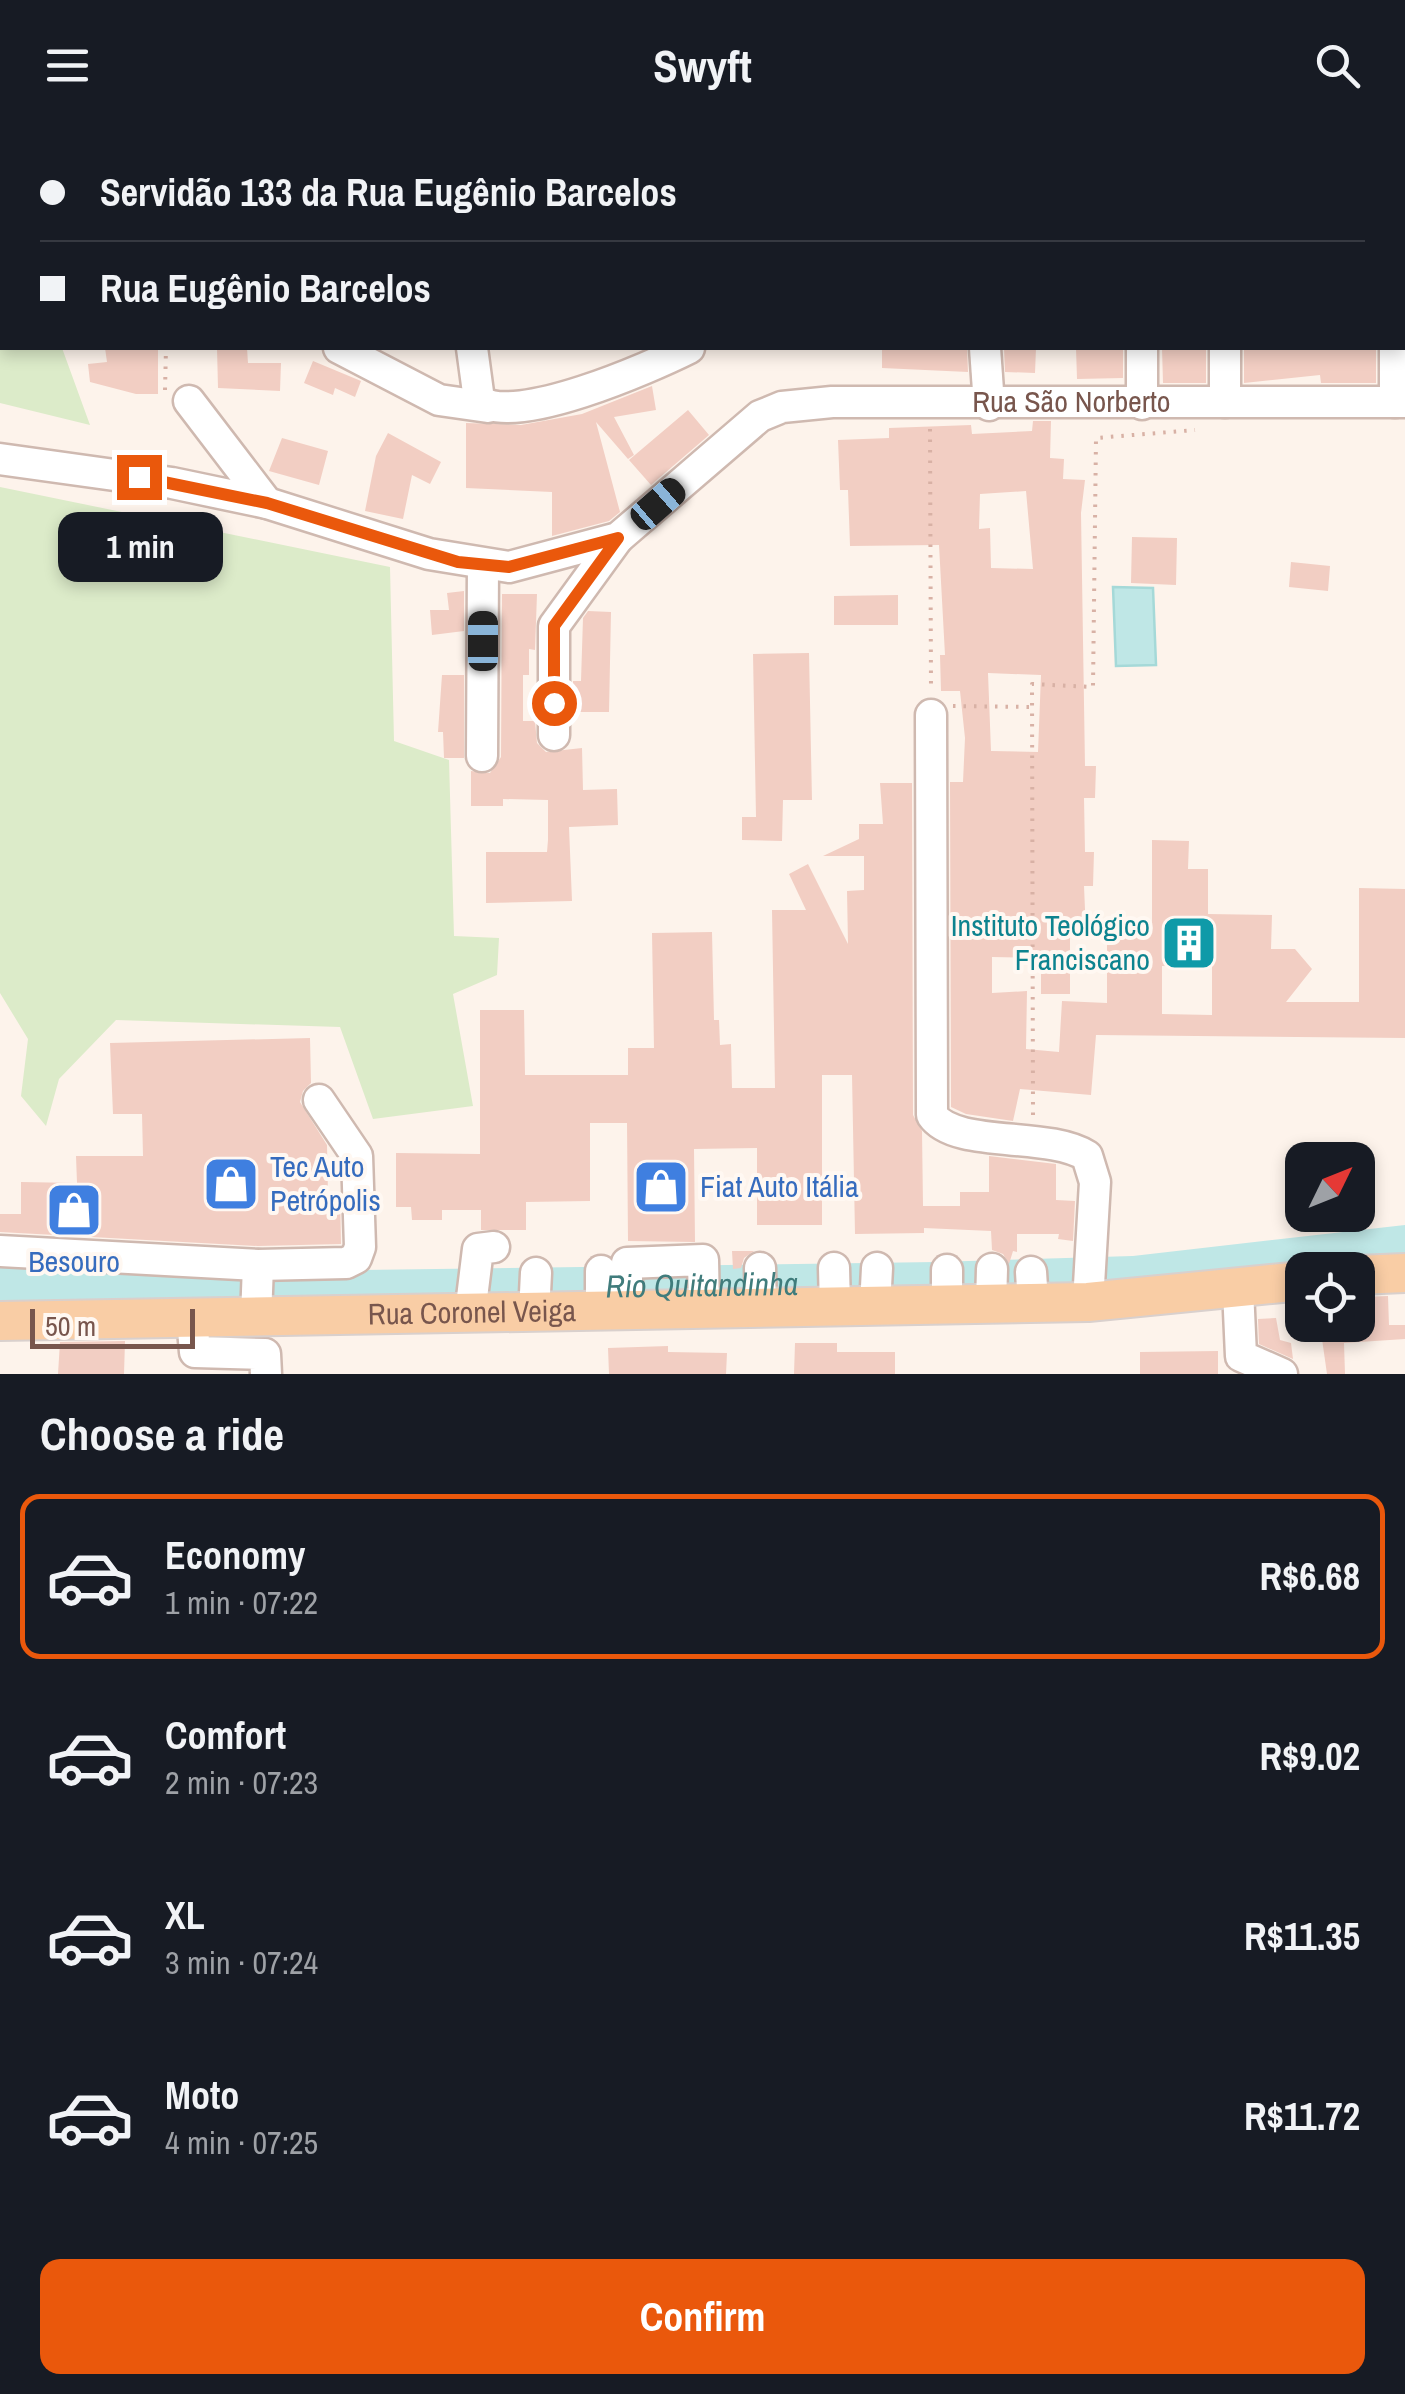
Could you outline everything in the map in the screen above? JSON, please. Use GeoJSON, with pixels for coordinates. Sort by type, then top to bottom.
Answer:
{"type":"FeatureCollection","features":[{"type":"Feature","properties":{"kind":"main road"},"geometry":{"type":"LineString","coordinates":[[1375,1274],[1405,1273]]}},
{"type":"Feature","properties":{"kind":"main road","name":"Rua Coronel Veiga"},"geometry":{"type":"LineString","coordinates":[[0,1320],[256,1318],[471,1305],[535,1293],[614,1291],[761,1308],[835,1308],[876,1289],[1032,1289],[1088,1302],[1285,1283]]}},
{"type":"Feature","properties":{"kind":"street"},"geometry":{"type":"LineString","coordinates":[[343,350],[439,400],[509,409],[616,380],[684,350]]}},
{"type":"Feature","properties":{"kind":"street"},"geometry":{"type":"LineString","coordinates":[[472,350],[473,382],[479,400],[488,407]]}},
{"type":"Feature","properties":{"kind":"street"},"geometry":{"type":"LineString","coordinates":[[985,350],[989,404]]}},
{"type":"Feature","properties":{"kind":"street"},"geometry":{"type":"LineString","coordinates":[[1142,350],[1142,404]]}},
{"type":"Feature","properties":{"kind":"street"},"geometry":{"type":"LineString","coordinates":[[1225,350],[1225,402]]}},
{"type":"Feature","properties":{"kind":"street"},"geometry":{"type":"LineString","coordinates":[[1395,350],[1400,402]]}},
{"type":"Feature","properties":{"kind":"street"},"geometry":{"type":"LineString","coordinates":[[190,401],[267,503]]}},
{"type":"Feature","properties":{"kind":"street","name":"Rua São Norberto"},"geometry":{"type":"LineString","coordinates":[[618,538],[744,428],[782,407],[1400,402]]}},
{"type":"Feature","properties":{"kind":"street"},"geometry":{"type":"LineString","coordinates":[[0,459],[155,480],[267,503],[429,554],[484,565],[509,567],[618,538]]}},
{"type":"Feature","properties":{"kind":"street"},"geometry":{"type":"LineString","coordinates":[[554,735],[554,626],[618,538]]}},
{"type":"Feature","properties":{"kind":"street"},"geometry":{"type":"LineString","coordinates":[[482,756],[484,565]]}},
{"type":"Feature","properties":{"kind":"street"},"geometry":{"type":"LineString","coordinates":[[931,715],[932,1115],[950,1130],[1033,1140],[1087,1156],[1095,1182],[1088,1302]]}},
{"type":"Feature","properties":{"kind":"street"},"geometry":{"type":"LineString","coordinates":[[0,1252],[258,1265],[346,1262],[356,1258],[360,1247],[358,1156],[319,1100]]}},
{"type":"Feature","properties":{"kind":"street"},"geometry":{"type":"LineString","coordinates":[[471,1305],[486,1248]]}},
{"type":"Feature","properties":{"kind":"street"},"geometry":{"type":"LineString","coordinates":[[614,1291],[703,1260],[703,1302]]}},
{"type":"Feature","properties":{"kind":"street"},"geometry":{"type":"LineString","coordinates":[[256,1318],[258,1265]]}},
{"type":"Feature","properties":{"kind":"street"},"geometry":{"type":"LineString","coordinates":[[760,1268],[761,1308]]}},
{"type":"Feature","properties":{"kind":"street"},"geometry":{"type":"LineString","coordinates":[[834,1268],[835,1308]]}},
{"type":"Feature","properties":{"kind":"street"},"geometry":{"type":"LineString","coordinates":[[1226,1374],[1231,1290]]}},
{"type":"Feature","properties":{"kind":"street"},"geometry":{"type":"LineString","coordinates":[[1231,1290],[1241,1356],[1282,1374]]}},
{"type":"Feature","properties":{"kind":"street"},"geometry":{"type":"LineString","coordinates":[[192,1318],[196,1352],[266,1354],[266,1374]]}},
{"type":"Feature","properties":{"kind":"path"},"geometry":{"type":"LineString","coordinates":[[166,350],[164,394],[190,401]]}},
{"type":"Feature","properties":{"kind":"path"},"geometry":{"type":"LineString","coordinates":[[930,405],[931,715],[949,706],[1033,707]]}},
{"type":"Feature","properties":{"kind":"path"},"geometry":{"type":"LineString","coordinates":[[1034,1114],[1032,684],[1093,688],[1096,438],[1208,429]]}},
{"type":"Feature","properties":{"kind":"green space"},"geometry":{"type":"Polygon","coordinates":[[[0,350],[63,350],[90,425],[0,403],[0,350]]]}},
{"type":"Feature","properties":{"kind":"green space"},"geometry":{"type":"Polygon","coordinates":[[[0,487],[390,567],[394,741],[449,760],[454,936],[499,938],[497,975],[453,994],[473,1106],[373,1119],[340,1027],[116,1020],[59,1079],[46,1126],[21,1096],[28,1039],[0,993],[0,487]]]}},
{"type":"Feature","properties":{"kind":"water"},"geometry":{"type":"Polygon","coordinates":[[[1113,587],[1153,588],[1156,665],[1116,666],[1113,587]]]}},
{"type":"Feature","properties":{"kind":"building"},"geometry":{"type":"Polygon","coordinates":[[[105,350],[158,350],[158,394],[136,394],[90,382],[88,364],[107,362],[105,350]]]}},
{"type":"Feature","properties":{"kind":"building"},"geometry":{"type":"Polygon","coordinates":[[[217,350],[247,350],[248,363],[281,363],[280,391],[218,388],[217,350]]]}},
{"type":"Feature","properties":{"kind":"building"},"geometry":{"type":"Polygon","coordinates":[[[882,350],[967,350],[968,372],[882,368],[882,350]]]}},
{"type":"Feature","properties":{"kind":"building"},"geometry":{"type":"Polygon","coordinates":[[[1004,350],[1036,350],[1035,373],[1005,372],[1004,350]]]}},
{"type":"Feature","properties":{"kind":"building"},"geometry":{"type":"Polygon","coordinates":[[[1076,350],[1123,350],[1123,378],[1077,379],[1076,350]]]}},
{"type":"Feature","properties":{"kind":"building"},"geometry":{"type":"Polygon","coordinates":[[[1162,350],[1206,350],[1206,383],[1163,383],[1162,350]]]}},
{"type":"Feature","properties":{"kind":"building"},"geometry":{"type":"Polygon","coordinates":[[[1244,350],[1376,350],[1376,383],[1321,383],[1320,375],[1244,383],[1244,350]]]}},
{"type":"Feature","properties":{"kind":"building"},"geometry":{"type":"Polygon","coordinates":[[[313,361],[361,381],[355,397],[335,388],[333,395],[304,383],[313,361]]]}},
{"type":"Feature","properties":{"kind":"building"},"geometry":{"type":"Polygon","coordinates":[[[652,386],[656,410],[614,417],[634,455],[628,459],[596,422],[620,512],[609,521],[552,536],[552,492],[466,488],[466,423],[521,425],[582,414],[652,386]]]}},
{"type":"Feature","properties":{"kind":"building"},"geometry":{"type":"Polygon","coordinates":[[[688,410],[709,435],[651,485],[629,460],[688,410]]]}},
{"type":"Feature","properties":{"kind":"building"},"geometry":{"type":"Polygon","coordinates":[[[1033,421],[1051,421],[1050,458],[1064,459],[1063,479],[1085,480],[1081,513],[1085,766],[1096,766],[1095,798],[1084,798],[1085,852],[1094,852],[1093,886],[1084,886],[1086,933],[1070,934],[1070,994],[1041,994],[1041,958],[992,957],[992,993],[1027,991],[1026,1049],[1059,1052],[1062,1001],[1107,1003],[1107,937],[1127,938],[1127,928],[1152,929],[1152,840],[1189,841],[1188,869],[1208,869],[1208,914],[1272,915],[1271,949],[1295,949],[1312,969],[1286,1002],[1359,1002],[1359,888],[1405,889],[1405,1038],[1096,1035],[1091,1095],[1020,1089],[1013,1121],[966,1114],[951,1107],[950,782],[963,782],[965,738],[960,691],[941,691],[940,655],[945,655],[939,545],[850,546],[848,490],[840,490],[838,440],[889,438],[889,428],[971,425],[972,434],[1032,431],[1033,421]],[[1026,491],[980,494],[979,529],[990,528],[991,568],[1033,569],[1026,491]],[[988,673],[991,751],[1038,752],[1041,675],[988,673]],[[1162,966],[1162,1014],[1212,1015],[1212,967],[1162,966]]]}},
{"type":"Feature","properties":{"kind":"building"},"geometry":{"type":"Polygon","coordinates":[[[388,433],[441,462],[430,484],[412,475],[403,519],[365,511],[376,456],[388,433]]]}},
{"type":"Feature","properties":{"kind":"building"},"geometry":{"type":"Polygon","coordinates":[[[282,438],[328,451],[319,485],[269,471],[282,438]]]}},
{"type":"Feature","properties":{"kind":"building"},"geometry":{"type":"Polygon","coordinates":[[[1132,537],[1177,538],[1176,585],[1131,583],[1132,537]]]}},
{"type":"Feature","properties":{"kind":"building"},"geometry":{"type":"Polygon","coordinates":[[[1291,562],[1330,566],[1328,591],[1289,587],[1291,562]]]}},
{"type":"Feature","properties":{"kind":"building"},"geometry":{"type":"Polygon","coordinates":[[[464,591],[464,631],[432,635],[430,610],[449,610],[447,593],[464,591]]]}},
{"type":"Feature","properties":{"kind":"building"},"geometry":{"type":"Polygon","coordinates":[[[502,594],[537,594],[535,650],[529,649],[529,675],[523,675],[523,721],[535,721],[537,743],[546,752],[582,748],[583,790],[617,789],[618,825],[569,827],[572,901],[486,903],[486,852],[547,852],[548,840],[548,800],[503,799],[503,806],[471,806],[471,771],[490,773],[501,757],[502,594]]]}},
{"type":"Feature","properties":{"kind":"building"},"geometry":{"type":"Polygon","coordinates":[[[898,595],[898,625],[834,625],[834,596],[898,595]]]}},
{"type":"Feature","properties":{"kind":"building"},"geometry":{"type":"Polygon","coordinates":[[[588,611],[611,612],[609,712],[573,712],[573,681],[581,681],[583,618],[588,611]]]}},
{"type":"Feature","properties":{"kind":"building"},"geometry":{"type":"Polygon","coordinates":[[[809,653],[812,800],[783,800],[782,841],[742,840],[742,817],[756,817],[753,654],[809,653]]]}},
{"type":"Feature","properties":{"kind":"building"},"geometry":{"type":"Polygon","coordinates":[[[442,675],[464,675],[464,758],[444,758],[443,732],[438,732],[442,675]]]}},
{"type":"Feature","properties":{"kind":"building"},"geometry":{"type":"Polygon","coordinates":[[[880,783],[912,783],[913,1115],[922,1131],[923,1206],[960,1206],[960,1192],[989,1192],[989,1156],[1056,1164],[1056,1200],[1075,1201],[1073,1241],[1058,1239],[1059,1234],[1017,1234],[1017,1252],[1013,1251],[1009,1264],[1003,1254],[992,1250],[991,1231],[924,1228],[924,1233],[855,1234],[852,1075],[822,1075],[822,1225],[757,1225],[757,1148],[694,1149],[695,1242],[628,1241],[627,1123],[590,1123],[590,1201],[526,1202],[526,1230],[481,1230],[481,1210],[442,1210],[442,1220],[412,1220],[411,1207],[396,1207],[396,1153],[480,1154],[480,1010],[524,1010],[525,1075],[628,1075],[628,1048],[654,1048],[652,933],[712,932],[714,1020],[719,1020],[720,1045],[731,1044],[732,1088],[775,1088],[772,910],[806,910],[789,874],[808,864],[848,944],[847,891],[864,890],[864,856],[823,856],[859,839],[859,824],[883,824],[880,783]]]}},
{"type":"Feature","properties":{"kind":"building"},"geometry":{"type":"Polygon","coordinates":[[[310,1038],[311,1083],[300,1102],[327,1145],[328,1195],[340,1195],[341,1244],[258,1246],[0,1232],[0,1214],[21,1214],[21,1182],[77,1183],[76,1156],[143,1156],[142,1114],[113,1114],[110,1043],[310,1038]]]}},
{"type":"Feature","properties":{"kind":"building"},"geometry":{"type":"Polygon","coordinates":[[[732,1251],[754,1251],[744,1258],[741,1268],[733,1269],[732,1251]]]}},
{"type":"Feature","properties":{"kind":"building"},"geometry":{"type":"Polygon","coordinates":[[[1375,1296],[1388,1296],[1389,1325],[1405,1325],[1405,1339],[1375,1341],[1375,1296]]]}},
{"type":"Feature","properties":{"kind":"building"},"geometry":{"type":"Polygon","coordinates":[[[1276,1318],[1280,1340],[1291,1343],[1293,1359],[1259,1344],[1258,1319],[1276,1318]]]}},
{"type":"Feature","properties":{"kind":"building"},"geometry":{"type":"Polygon","coordinates":[[[125,1341],[124,1374],[58,1374],[60,1342],[125,1341]]]}},
{"type":"Feature","properties":{"kind":"building"},"geometry":{"type":"Polygon","coordinates":[[[1322,1342],[1359,1342],[1344,1343],[1345,1374],[1327,1374],[1322,1342]]]}},
{"type":"Feature","properties":{"kind":"building"},"geometry":{"type":"Polygon","coordinates":[[[795,1343],[837,1343],[837,1352],[895,1352],[895,1374],[794,1374],[795,1343]]]}},
{"type":"Feature","properties":{"kind":"building"},"geometry":{"type":"Polygon","coordinates":[[[668,1346],[668,1352],[727,1353],[726,1374],[609,1374],[608,1348],[668,1346]]]}},
{"type":"Feature","properties":{"kind":"building"},"geometry":{"type":"Polygon","coordinates":[[[1218,1351],[1218,1374],[1140,1374],[1140,1352],[1218,1351]]]}},
{"type":"Feature","properties":{"kind":"waterway","name":"Rio Quitandinha"},"geometry":{"type":"LineString","coordinates":[[0,1285],[288,1291],[936,1282],[1133,1276],[1405,1245]]}},
{"type":"Feature","properties":{"kind":"place","name":"Instituto Teológico Franciscano"},"geometry":{"type":"Point","coordinates":[1189,943]}},
{"type":"Feature","properties":{"kind":"place","name":"Tec Auto Petrópolis"},"geometry":{"type":"Point","coordinates":[231,1184]}},
{"type":"Feature","properties":{"kind":"place","name":"Fiat Auto Itália"},"geometry":{"type":"Point","coordinates":[661,1187]}},
{"type":"Feature","properties":{"kind":"place","name":"Besouro"},"geometry":{"type":"Point","coordinates":[74,1210]}},
{"type":"Feature","properties":{"kind":"route"},"geometry":{"type":"LineString","coordinates":[[139,477],[267,503],[458,562],[509,567],[618,538],[554,626],[554,703]]}}]}
